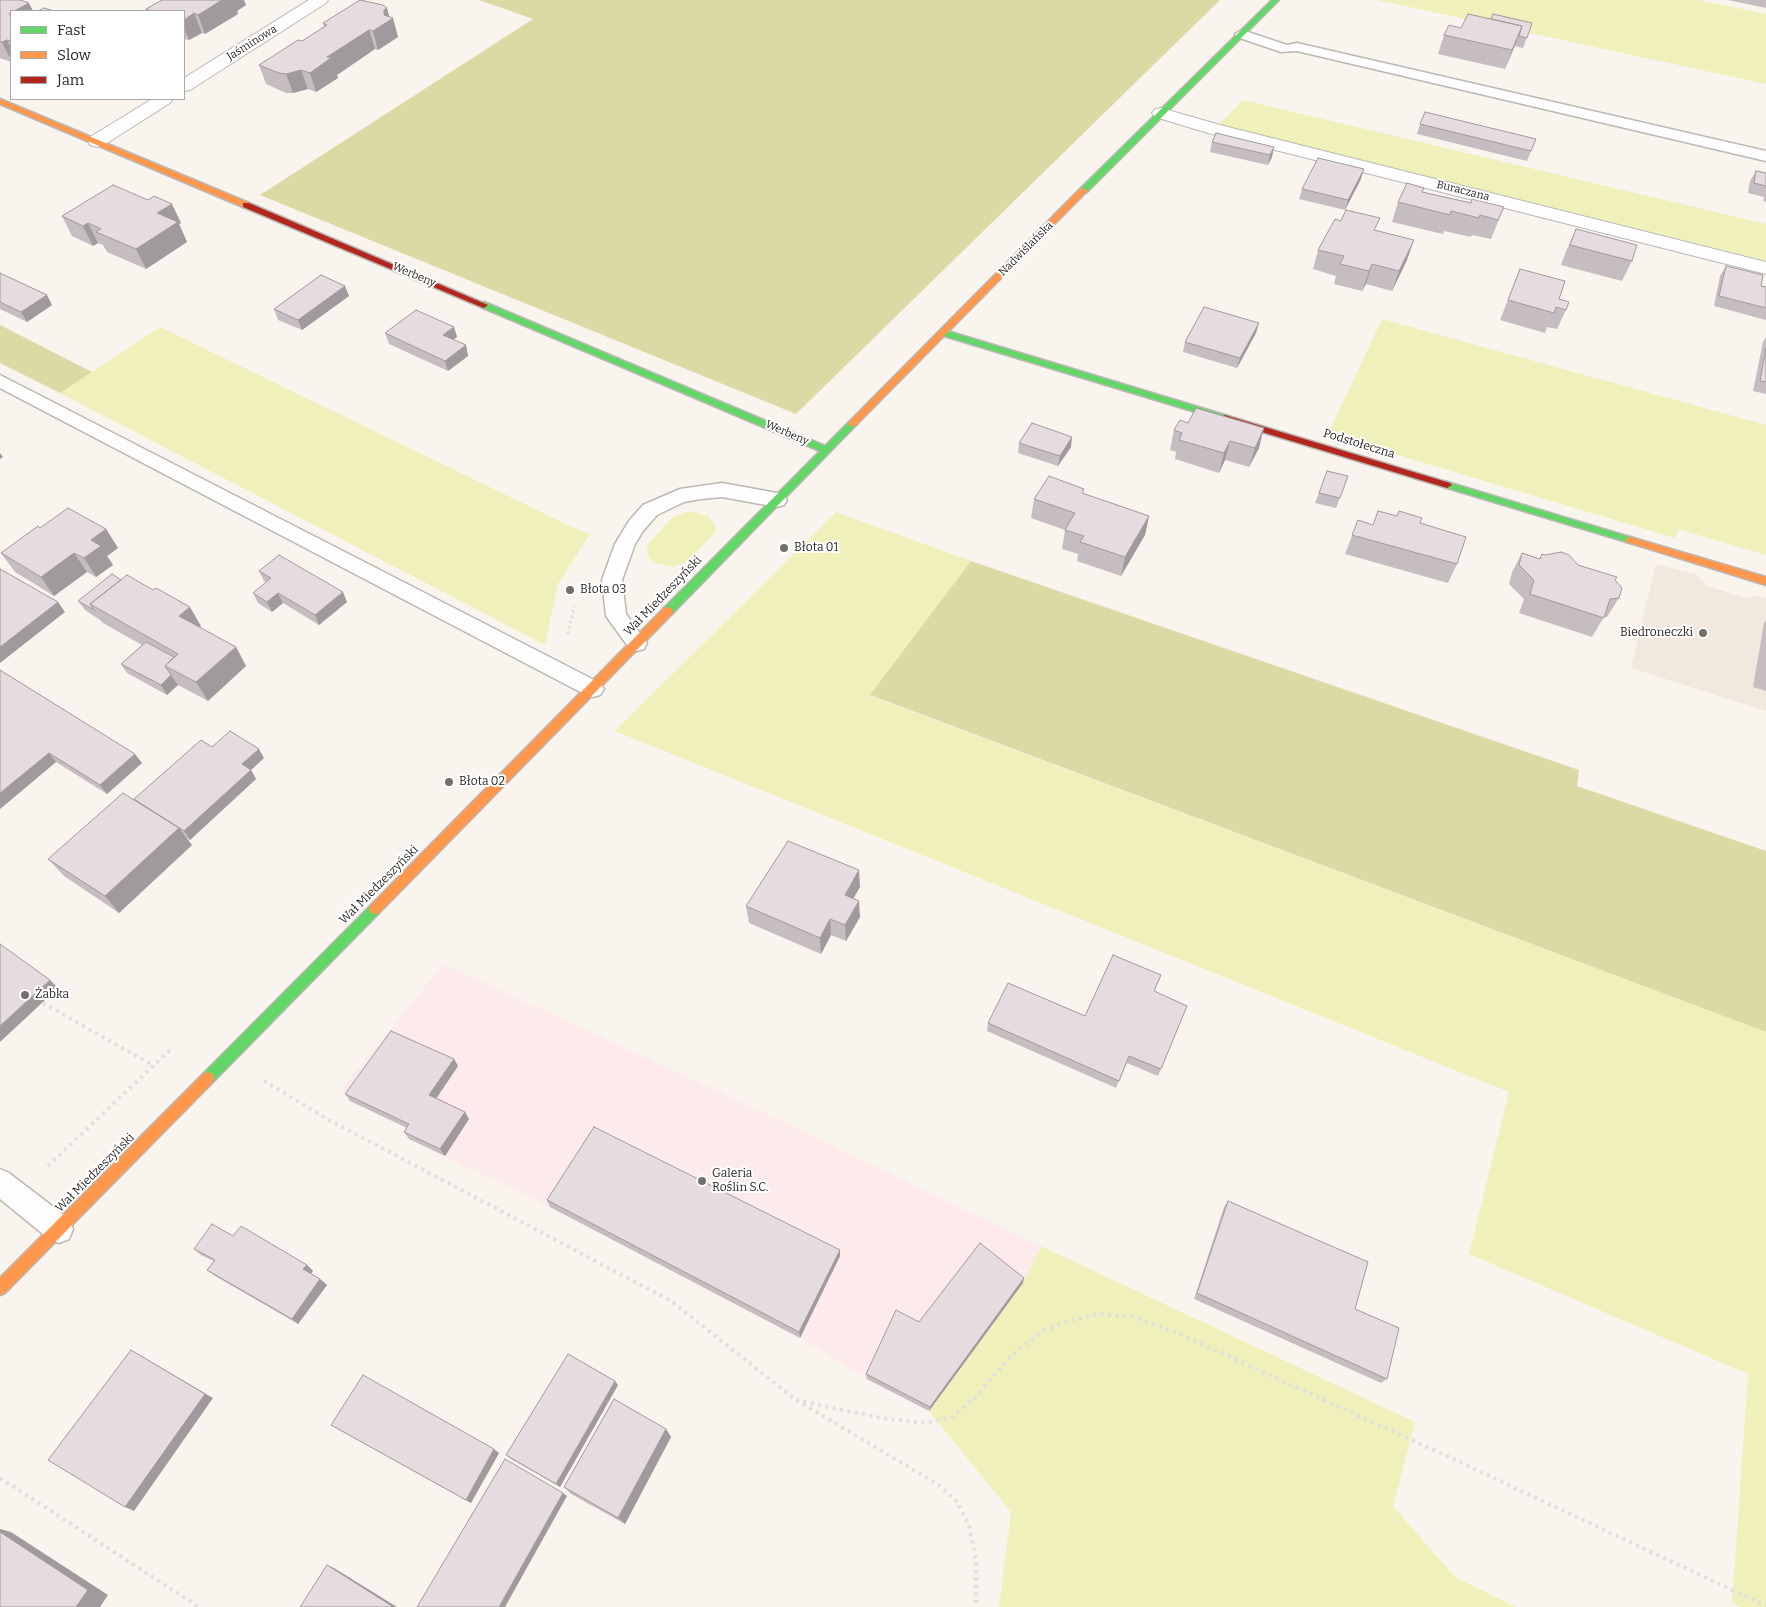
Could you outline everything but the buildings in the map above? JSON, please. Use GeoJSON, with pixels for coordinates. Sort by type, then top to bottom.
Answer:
{"type":"FeatureCollection","features":[{"type":"Feature","properties":{"kind":"main road","name":"Nadwiślańska"},"geometry":{"type":"LineString","coordinates":[[777,500],[1160,113],[1276,0]]}},
{"type":"Feature","properties":{"kind":"main road","name":"Werbeny"},"geometry":{"type":"LineString","coordinates":[[0,101],[826,450]]}},
{"type":"Feature","properties":{"kind":"main road","name":"Podstołeczna"},"geometry":{"type":"LineString","coordinates":[[944,333],[1766,581]]}},
{"type":"Feature","properties":{"kind":"main road","name":"Wał Miedzeszyński"},"geometry":{"type":"LineString","coordinates":[[0,1288],[593,689],[777,500]]}},
{"type":"Feature","properties":{"kind":"street","name":"Jaśminowa"},"geometry":{"type":"LineString","coordinates":[[185,85],[320,0]]}},
{"type":"Feature","properties":{"kind":"street"},"geometry":{"type":"LineString","coordinates":[[97,141],[162,100]]}},
{"type":"Feature","properties":{"kind":"street","name":"Buraczana"},"geometry":{"type":"LineString","coordinates":[[1160,113],[1214,129],[1766,268]]}},
{"type":"Feature","properties":{"kind":"lane"},"geometry":{"type":"LineString","coordinates":[[1242,34],[1286,49],[1298,47],[1766,156]]}},
{"type":"Feature","properties":{"kind":"lane"},"geometry":{"type":"LineString","coordinates":[[0,381],[593,689]]}},
{"type":"Feature","properties":{"kind":"lane"},"geometry":{"type":"LineString","coordinates":[[637,642],[616,616],[612,580],[625,544],[636,526],[650,510],[672,499],[701,492],[722,490],[777,500]]}},
{"type":"Feature","properties":{"kind":"lane"},"geometry":{"type":"LineString","coordinates":[[0,1182],[59,1229]]}},
{"type":"Feature","properties":{"kind":"path"},"geometry":{"type":"LineString","coordinates":[[562,673],[575,604]]}},
{"type":"Feature","properties":{"kind":"path"},"geometry":{"type":"LineString","coordinates":[[42,1003],[154,1066]]}},
{"type":"Feature","properties":{"kind":"path"},"geometry":{"type":"LineString","coordinates":[[226,1059],[354,1134],[671,1301],[796,1400],[939,1485],[957,1502],[969,1525],[976,1559],[976,1607]]}},
{"type":"Feature","properties":{"kind":"path"},"geometry":{"type":"LineString","coordinates":[[796,1400],[881,1418],[927,1423],[952,1417],[975,1398],[1011,1356],[1043,1331],[1071,1320],[1099,1314],[1132,1317],[1175,1332],[1440,1453],[1766,1606]]}},
{"type":"Feature","properties":{"kind":"path"},"geometry":{"type":"LineString","coordinates":[[0,1478],[200,1607]]}},
{"type":"Feature","properties":{"kind":"shaded area"},"geometry":{"type":"Polygon","coordinates":[[[479,0],[1220,0],[796,414],[260,195],[533,19],[479,0]]]}},
{"type":"Feature","properties":{"kind":"shaded area"},"geometry":{"type":"Polygon","coordinates":[[[0,325],[92,372],[60,393],[0,363],[0,325]]]}},
{"type":"Feature","properties":{"kind":"shaded area"},"geometry":{"type":"Polygon","coordinates":[[[971,561],[1579,770],[1577,786],[1766,851],[1766,1032],[870,695],[971,561]]]}},
{"type":"Feature","properties":{"kind":"shaded area","name":"Biedroneczki"},"geometry":{"type":"Polygon","coordinates":[[[1656,564],[1696,574],[1707,586],[1747,598],[1759,596],[1766,598],[1766,711],[1631,668],[1656,564]]]}},
{"type":"Feature","properties":{"kind":"shaded area","name":"Galeria Roślin S.C."},"geometry":{"type":"Polygon","coordinates":[[[444,964],[731,1097],[1041,1246],[1023,1283],[929,1411],[867,1379],[800,1338],[550,1207],[409,1139],[414,1131],[350,1101],[343,1087],[444,964]]]}},
{"type":"Feature","properties":{"kind":"green space"},"geometry":{"type":"Polygon","coordinates":[[[1377,0],[1699,0],[1766,14],[1766,84],[1377,0]]]}},
{"type":"Feature","properties":{"kind":"green space"},"geometry":{"type":"Polygon","coordinates":[[[1243,100],[1766,224],[1766,261],[1219,124],[1243,100]]]}},
{"type":"Feature","properties":{"kind":"green space"},"geometry":{"type":"Polygon","coordinates":[[[1382,319],[1766,425],[1766,555],[1678,529],[1675,538],[1328,434],[1382,319]]]}},
{"type":"Feature","properties":{"kind":"green space"},"geometry":{"type":"Polygon","coordinates":[[[160,327],[572,527],[590,534],[558,584],[545,645],[60,393],[160,327]]]}},
{"type":"Feature","properties":{"kind":"green space"},"geometry":{"type":"Polygon","coordinates":[[[690,511],[708,516],[715,525],[716,532],[685,563],[673,567],[654,563],[648,557],[647,545],[673,517],[690,511]]]}},
{"type":"Feature","properties":{"kind":"green space"},"geometry":{"type":"Polygon","coordinates":[[[836,512],[971,561],[870,696],[1766,1032],[1766,1607],[1740,1607],[1732,1603],[1748,1374],[1469,1254],[1509,1092],[615,731],[836,512]]]}},
{"type":"Feature","properties":{"kind":"green space"},"geometry":{"type":"Polygon","coordinates":[[[1041,1246],[1415,1422],[1393,1506],[1455,1577],[1516,1607],[999,1607],[1011,1512],[929,1411],[1023,1283],[1041,1246]]]}},
{"type":"Feature","properties":{"kind":"traffic: fast"},"geometry":{"type":"LineString","coordinates":[[1084,190],[1276,0]]}},
{"type":"Feature","properties":{"kind":"traffic: fast"},"geometry":{"type":"LineString","coordinates":[[484,305],[827,450]]}},
{"type":"Feature","properties":{"kind":"traffic: fast"},"geometry":{"type":"LineString","coordinates":[[944,333],[1225,418]]}},
{"type":"Feature","properties":{"kind":"traffic: fast"},"geometry":{"type":"LineString","coordinates":[[668,611],[852,424]]}},
{"type":"Feature","properties":{"kind":"traffic: fast"},"geometry":{"type":"LineString","coordinates":[[1447,485],[1630,540]]}},
{"type":"Feature","properties":{"kind":"traffic: fast"},"geometry":{"type":"LineString","coordinates":[[208,1078],[375,909]]}},
{"type":"Feature","properties":{"kind":"traffic: slow"},"geometry":{"type":"LineString","coordinates":[[0,101],[246,205]]}},
{"type":"Feature","properties":{"kind":"traffic: slow"},"geometry":{"type":"LineString","coordinates":[[852,424],[1084,190]]}},
{"type":"Feature","properties":{"kind":"traffic: slow"},"geometry":{"type":"LineString","coordinates":[[1630,540],[1766,581]]}},
{"type":"Feature","properties":{"kind":"traffic: slow"},"geometry":{"type":"LineString","coordinates":[[375,909],[668,611]]}},
{"type":"Feature","properties":{"kind":"traffic: slow"},"geometry":{"type":"LineString","coordinates":[[0,1288],[208,1078]]}},
{"type":"Feature","properties":{"kind":"traffic: jam"},"geometry":{"type":"LineString","coordinates":[[246,205],[484,305]]}},
{"type":"Feature","properties":{"kind":"traffic: jam"},"geometry":{"type":"LineString","coordinates":[[1225,418],[1447,485]]}},
{"type":"Feature","properties":{"kind":"place","name":"Błota 01"},"geometry":{"type":"Point","coordinates":[784,548]}},
{"type":"Feature","properties":{"kind":"place","name":"Błota 03"},"geometry":{"type":"Point","coordinates":[570,590]}},
{"type":"Feature","properties":{"kind":"place","name":"Biedroneczki"},"geometry":{"type":"Point","coordinates":[1703,633]}},
{"type":"Feature","properties":{"kind":"place","name":"Błota 02"},"geometry":{"type":"Point","coordinates":[449,782]}},
{"type":"Feature","properties":{"kind":"place","name":"Żabka"},"geometry":{"type":"Point","coordinates":[25,995]}},
{"type":"Feature","properties":{"kind":"place","name":"Galeria Roślin S.C."},"geometry":{"type":"Point","coordinates":[702,1181]}}]}
